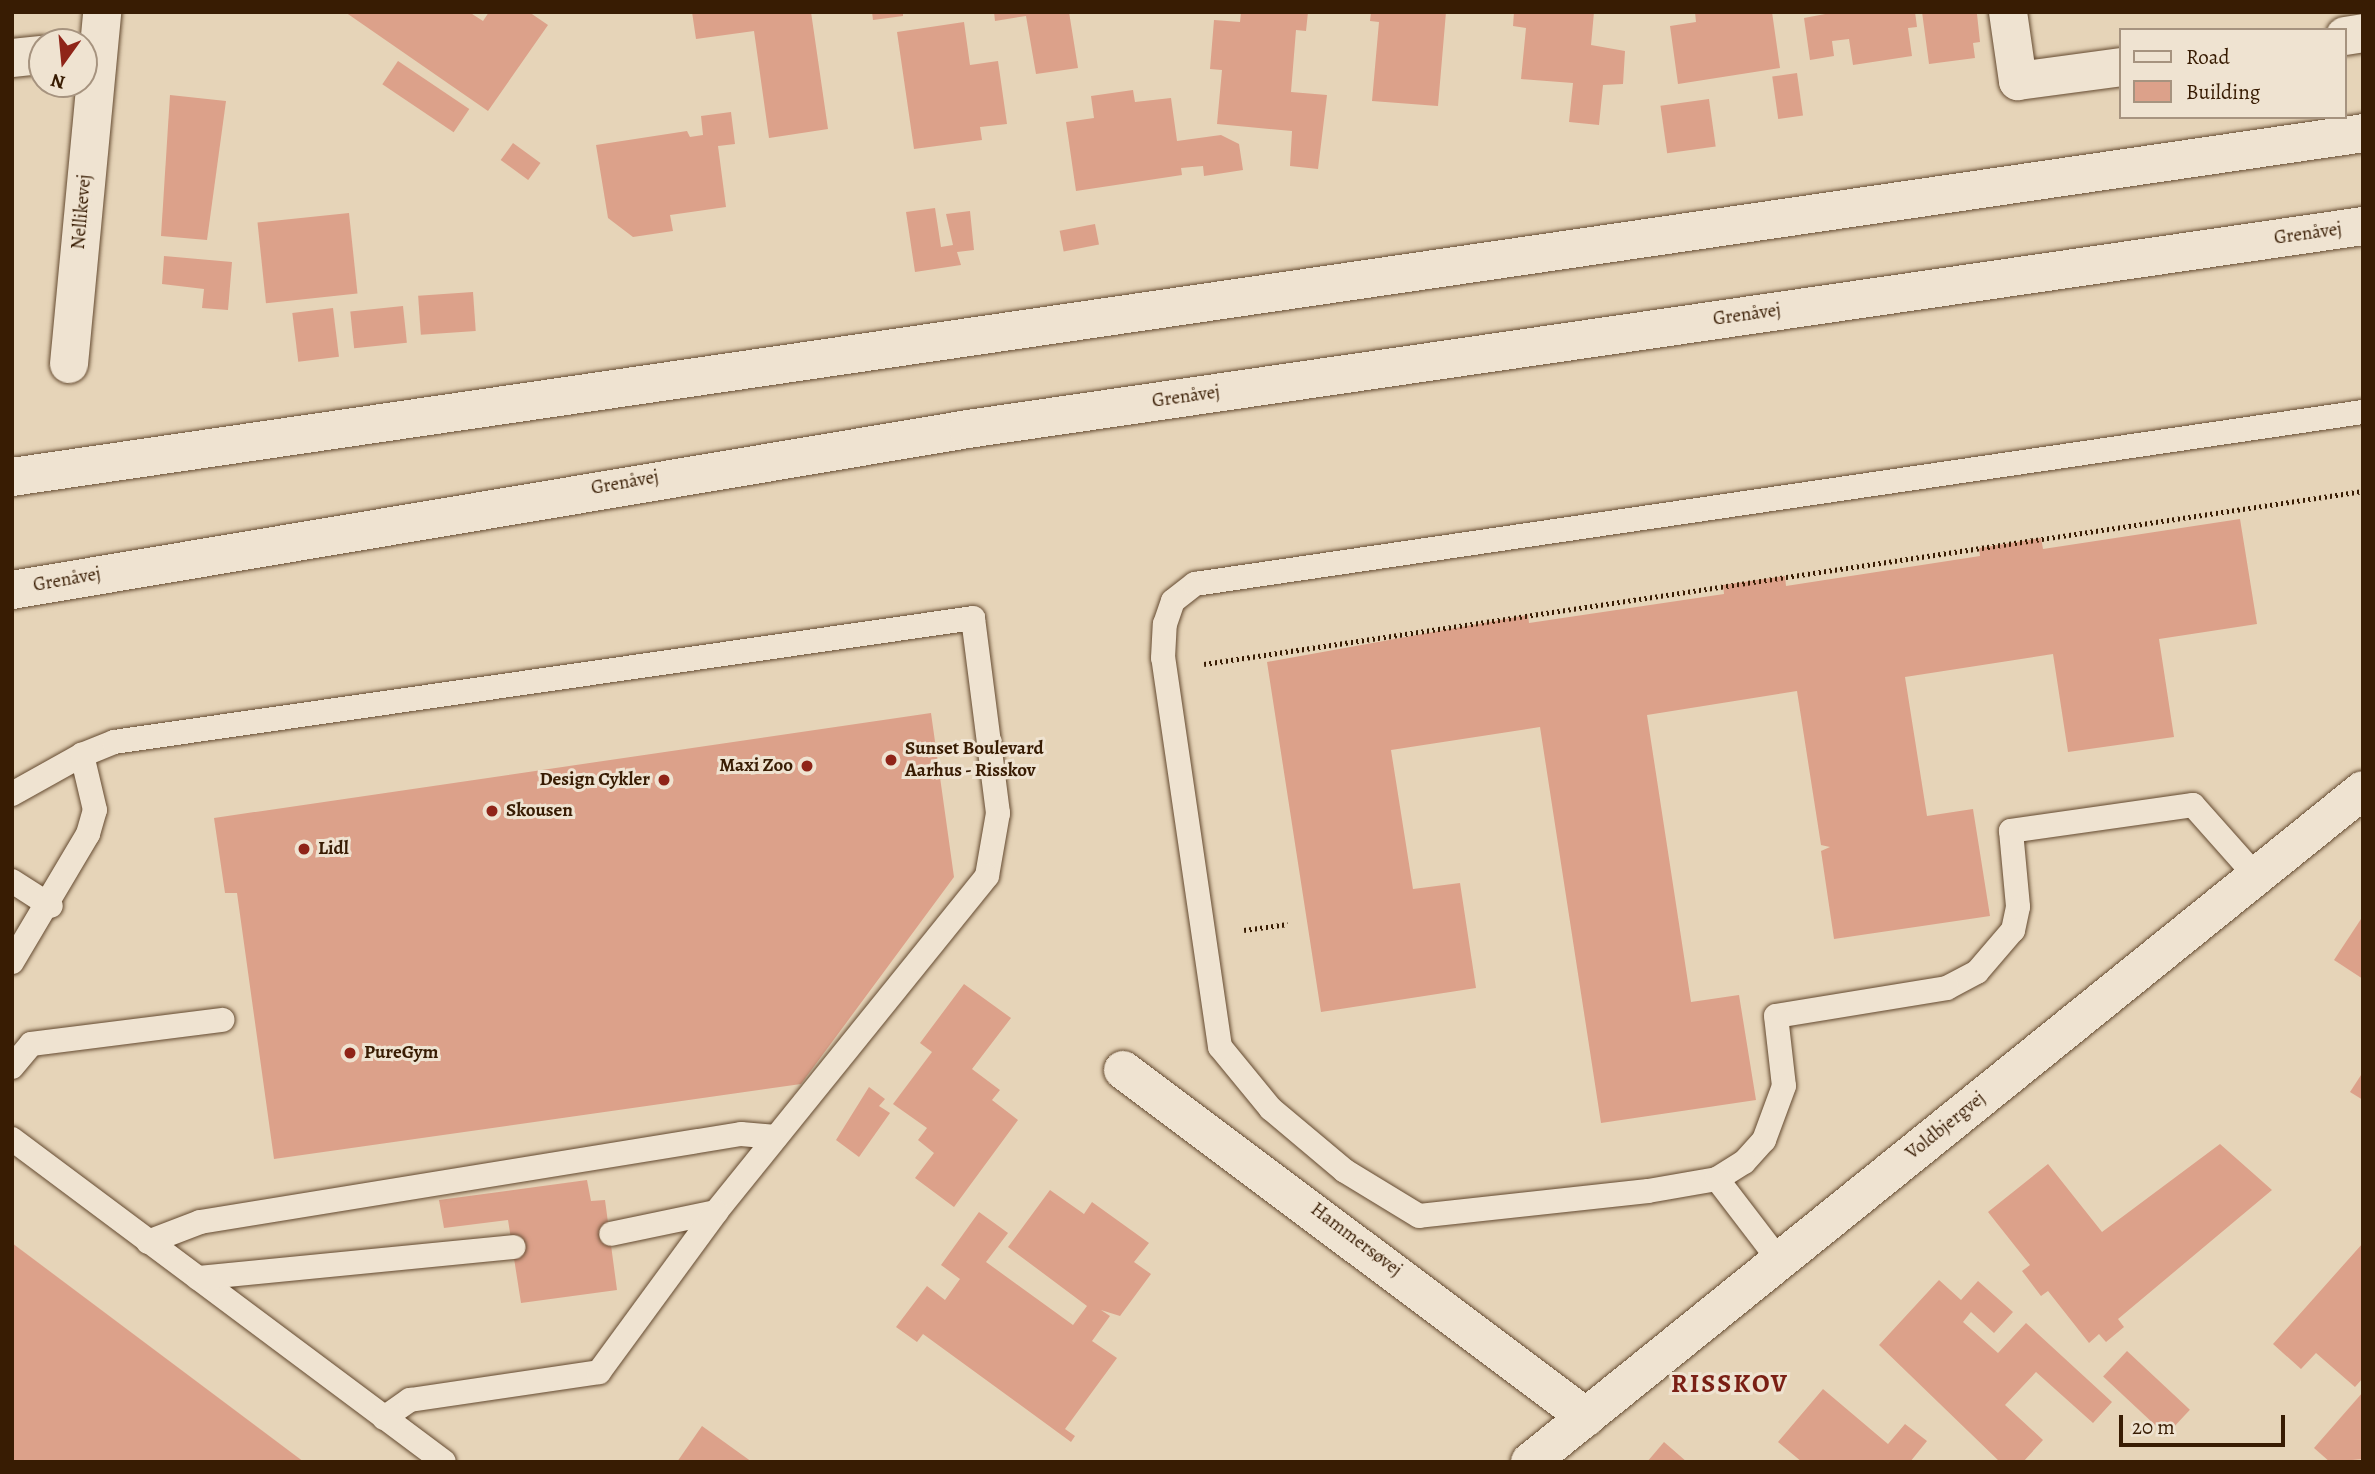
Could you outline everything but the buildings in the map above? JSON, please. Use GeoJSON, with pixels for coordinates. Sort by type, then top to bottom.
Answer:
{"type":"FeatureCollection","features":[{"type":"Feature","properties":{"kind":"main road"},"geometry":{"type":"LineString","coordinates":[[2008,12],[2018,81],[2120,67]]}},
{"type":"Feature","properties":{"kind":"main road","name":"Nellikevej"},"geometry":{"type":"LineString","coordinates":[[69,364],[87,98]]}},
{"type":"Feature","properties":{"kind":"main road"},"geometry":{"type":"LineString","coordinates":[[12,477],[2363,133]]}},
{"type":"Feature","properties":{"kind":"main road","name":"Grenåvej"},"geometry":{"type":"LineString","coordinates":[[12,590],[954,431],[2363,226]]}},
{"type":"Feature","properties":{"kind":"main road","name":"Voldbjergvej"},"geometry":{"type":"LineString","coordinates":[[1530,1462],[2363,790]]}},
{"type":"Feature","properties":{"kind":"main road","name":"Hammersøvej"},"geometry":{"type":"LineString","coordinates":[[1122,1070],[1357,1239],[1586,1417]]}},
{"type":"Feature","properties":{"kind":"lane"},"geometry":{"type":"LineString","coordinates":[[2256,876],[2193,805],[2011,831],[2018,907],[1999,950],[1977,972],[1947,988],[1776,1016],[1784,1086],[1778,1112],[1744,1163],[1717,1179],[1419,1216],[1345,1171],[1271,1109],[1220,1047],[1214,1021],[1165,671],[1165,624],[1173,601],[1195,584],[2363,412]]}},
{"type":"Feature","properties":{"kind":"lane"},"geometry":{"type":"LineString","coordinates":[[12,794],[82,755],[114,742],[973,618],[998,813],[987,876],[716,1212],[599,1372],[410,1399],[384,1418]]}},
{"type":"Feature","properties":{"kind":"lane"},"geometry":{"type":"LineString","coordinates":[[12,962],[51,906],[95,810],[82,755]]}},
{"type":"Feature","properties":{"kind":"lane"},"geometry":{"type":"LineString","coordinates":[[12,881],[51,906]]}},
{"type":"Feature","properties":{"kind":"lane"},"geometry":{"type":"LineString","coordinates":[[12,1068],[31,1044],[222,1020]]}},
{"type":"Feature","properties":{"kind":"lane"},"geometry":{"type":"LineString","coordinates":[[148,1242],[214,1220],[741,1134],[776,1137]]}},
{"type":"Feature","properties":{"kind":"lane"},"geometry":{"type":"LineString","coordinates":[[12,1139],[444,1462]]}},
{"type":"Feature","properties":{"kind":"lane"},"geometry":{"type":"LineString","coordinates":[[1717,1179],[1779,1260]]}},
{"type":"Feature","properties":{"kind":"lane"},"geometry":{"type":"LineString","coordinates":[[611,1234],[716,1212]]}},
{"type":"Feature","properties":{"kind":"lane"},"geometry":{"type":"LineString","coordinates":[[198,1278],[513,1247]]}},
{"type":"Feature","properties":{"kind":"path"},"geometry":{"type":"LineString","coordinates":[[1165,671],[2363,491]]}},
{"type":"Feature","properties":{"kind":"place","name":"Sunset Boulevard Aarhus - Risskov"},"geometry":{"type":"Point","coordinates":[891,760]}},
{"type":"Feature","properties":{"kind":"place","name":"Maxi Zoo"},"geometry":{"type":"Point","coordinates":[807,766]}},
{"type":"Feature","properties":{"kind":"place","name":"Design Cykler"},"geometry":{"type":"Point","coordinates":[664,780]}},
{"type":"Feature","properties":{"kind":"place","name":"Skousen"},"geometry":{"type":"Point","coordinates":[492,811]}},
{"type":"Feature","properties":{"kind":"place","name":"Lidl"},"geometry":{"type":"Point","coordinates":[304,849]}},
{"type":"Feature","properties":{"kind":"place","name":"PureGym"},"geometry":{"type":"Point","coordinates":[350,1053]}},
{"type":"Feature","properties":{"kind":"district","name":"RISSKOV"},"geometry":{"type":"Point","coordinates":[1730,1384]}}]}
